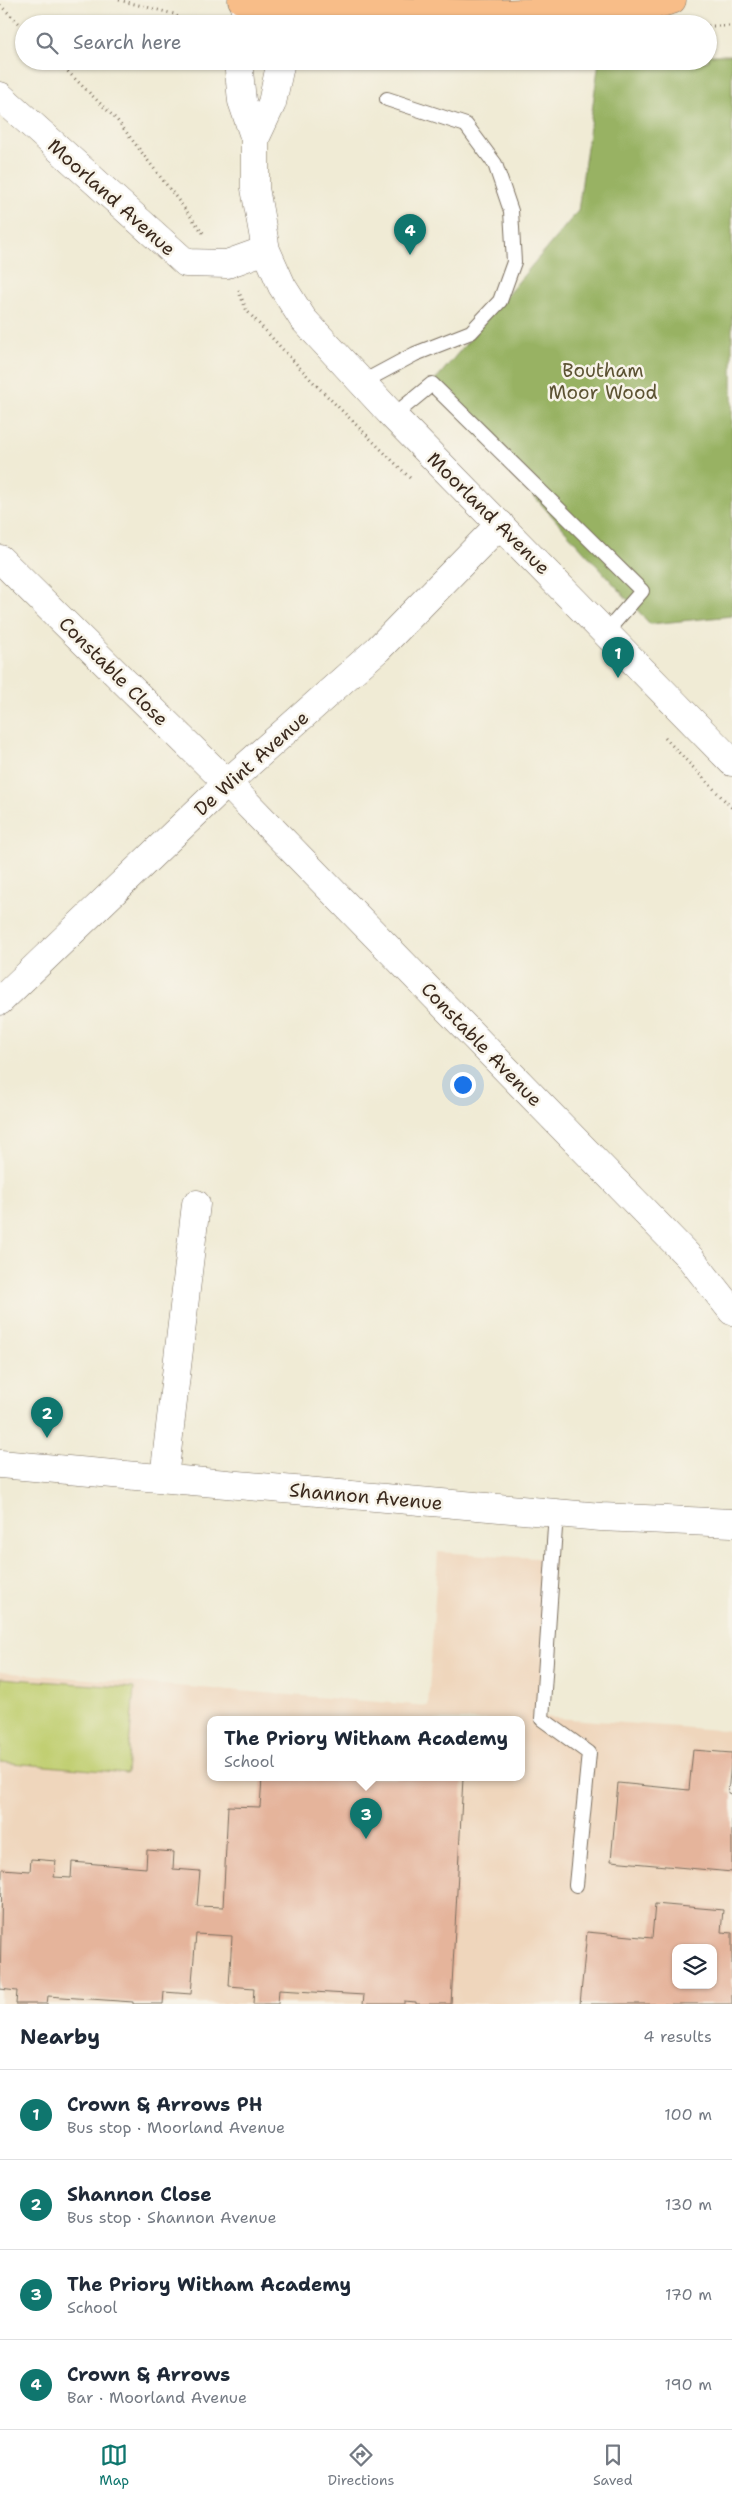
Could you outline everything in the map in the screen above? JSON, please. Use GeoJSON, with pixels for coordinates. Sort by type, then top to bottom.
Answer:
{"type":"FeatureCollection","features":[{"type":"Feature","properties":{"kind":"main road"},"geometry":{"type":"LineString","coordinates":[[245,6],[290,10],[557,13],[639,9],[672,0]]}},
{"type":"Feature","properties":{"kind":"street"},"geometry":{"type":"LineString","coordinates":[[239,70],[242,101],[255,140]]}},
{"type":"Feature","properties":{"kind":"street"},"geometry":{"type":"LineString","coordinates":[[255,140],[272,103],[279,70]]}},
{"type":"Feature","properties":{"kind":"street","name":"Moorland Avenue"},"geometry":{"type":"LineString","coordinates":[[0,96],[186,263],[227,264],[266,250]]}},
{"type":"Feature","properties":{"kind":"street","name":"Moorland Avenue"},"geometry":{"type":"LineString","coordinates":[[255,140],[255,188],[266,250],[282,286],[303,320],[393,416],[732,762]]}},
{"type":"Feature","properties":{"kind":"street","name":"De Wint Avenue"},"geometry":{"type":"LineString","coordinates":[[0,1001],[227,783],[378,649],[500,524]]}},
{"type":"Feature","properties":{"kind":"street","name":"Constable Close"},"geometry":{"type":"LineString","coordinates":[[0,559],[227,783]]}},
{"type":"Feature","properties":{"kind":"street","name":"Constable Avenue"},"geometry":{"type":"LineString","coordinates":[[227,783],[691,1259],[732,1311]]}},
{"type":"Feature","properties":{"kind":"street"},"geometry":{"type":"LineString","coordinates":[[164,1478],[196,1204]]}},
{"type":"Feature","properties":{"kind":"street","name":"Shannon Avenue"},"geometry":{"type":"LineString","coordinates":[[0,1464],[556,1513],[732,1524]]}},
{"type":"Feature","properties":{"kind":"lane"},"geometry":{"type":"LineString","coordinates":[[361,382],[415,354],[471,332],[500,301],[514,262],[511,211],[495,164],[466,125],[387,99]]}},
{"type":"Feature","properties":{"kind":"lane"},"geometry":{"type":"LineString","coordinates":[[393,416],[432,384],[642,591],[606,632]]}},
{"type":"Feature","properties":{"kind":"lane"},"geometry":{"type":"LineString","coordinates":[[556,1513],[542,1718],[589,1753],[576,1885]]}},
{"type":"Feature","properties":{"kind":"path"},"geometry":{"type":"LineString","coordinates":[[119,0],[175,15]]}},
{"type":"Feature","properties":{"kind":"path"},"geometry":{"type":"LineString","coordinates":[[0,5],[15,19]]}},
{"type":"Feature","properties":{"kind":"path"},"geometry":{"type":"LineString","coordinates":[[717,26],[732,26]]}},
{"type":"Feature","properties":{"kind":"shaded area"},"geometry":{"type":"Polygon","coordinates":[[[438,1552],[554,1559],[542,1717],[732,1731],[732,2004],[0,2004],[0,1672],[428,1706],[438,1552]]]}},
{"type":"Feature","properties":{"kind":"green space","name":"Boutham Moor Wood"},"geometry":{"type":"Polygon","coordinates":[[[717,55],[732,55],[732,616],[650,624],[432,384],[578,211],[598,70],[717,70],[717,55]]]}},
{"type":"Feature","properties":{"kind":"green space"},"geometry":{"type":"Polygon","coordinates":[[[0,1678],[134,1688],[127,1773],[0,1762],[0,1678]]]}},
{"type":"Feature","properties":{"kind":"building"},"geometry":{"type":"Polygon","coordinates":[[[693,1750],[732,1753],[728,1793],[732,1794],[732,1872],[611,1861],[618,1783],[689,1790],[693,1750]]]}},
{"type":"Feature","properties":{"kind":"building"},"geometry":{"type":"Polygon","coordinates":[[[262,1781],[463,1781],[451,2004],[416,2004],[416,2002],[404,2001],[404,2004],[363,2004],[364,1995],[279,1990],[278,2004],[253,2004],[254,1988],[229,1986],[232,1936],[196,1934],[191,1994],[164,1992],[163,2004],[133,2004],[133,2002],[48,1996],[47,2004],[16,2004],[17,1991],[0,1989],[2,1869],[30,1871],[31,1859],[56,1861],[54,1877],[71,1878],[72,1862],[146,1868],[147,1850],[174,1852],[173,1869],[200,1871],[197,1906],[223,1907],[228,1806],[260,1807],[262,1781]]]}},
{"type":"Feature","properties":{"kind":"building"},"geometry":{"type":"Polygon","coordinates":[[[655,1904],[723,1910],[721,1932],[732,1933],[732,2004],[580,2004],[587,1932],[652,1938],[655,1904]]]}},
{"type":"Feature","properties":{"kind":"place","name":"Crown & Arrows"},"geometry":{"type":"Point","coordinates":[410,255]}},
{"type":"Feature","properties":{"kind":"place","name":"Crown & Arrows PH"},"geometry":{"type":"Point","coordinates":[618,678]}},
{"type":"Feature","properties":{"kind":"place","name":"Shannon Close"},"geometry":{"type":"Point","coordinates":[47,1438]}},
{"type":"Feature","properties":{"kind":"place","name":"The Priory Witham Academy"},"geometry":{"type":"Point","coordinates":[366,1839]}}]}
